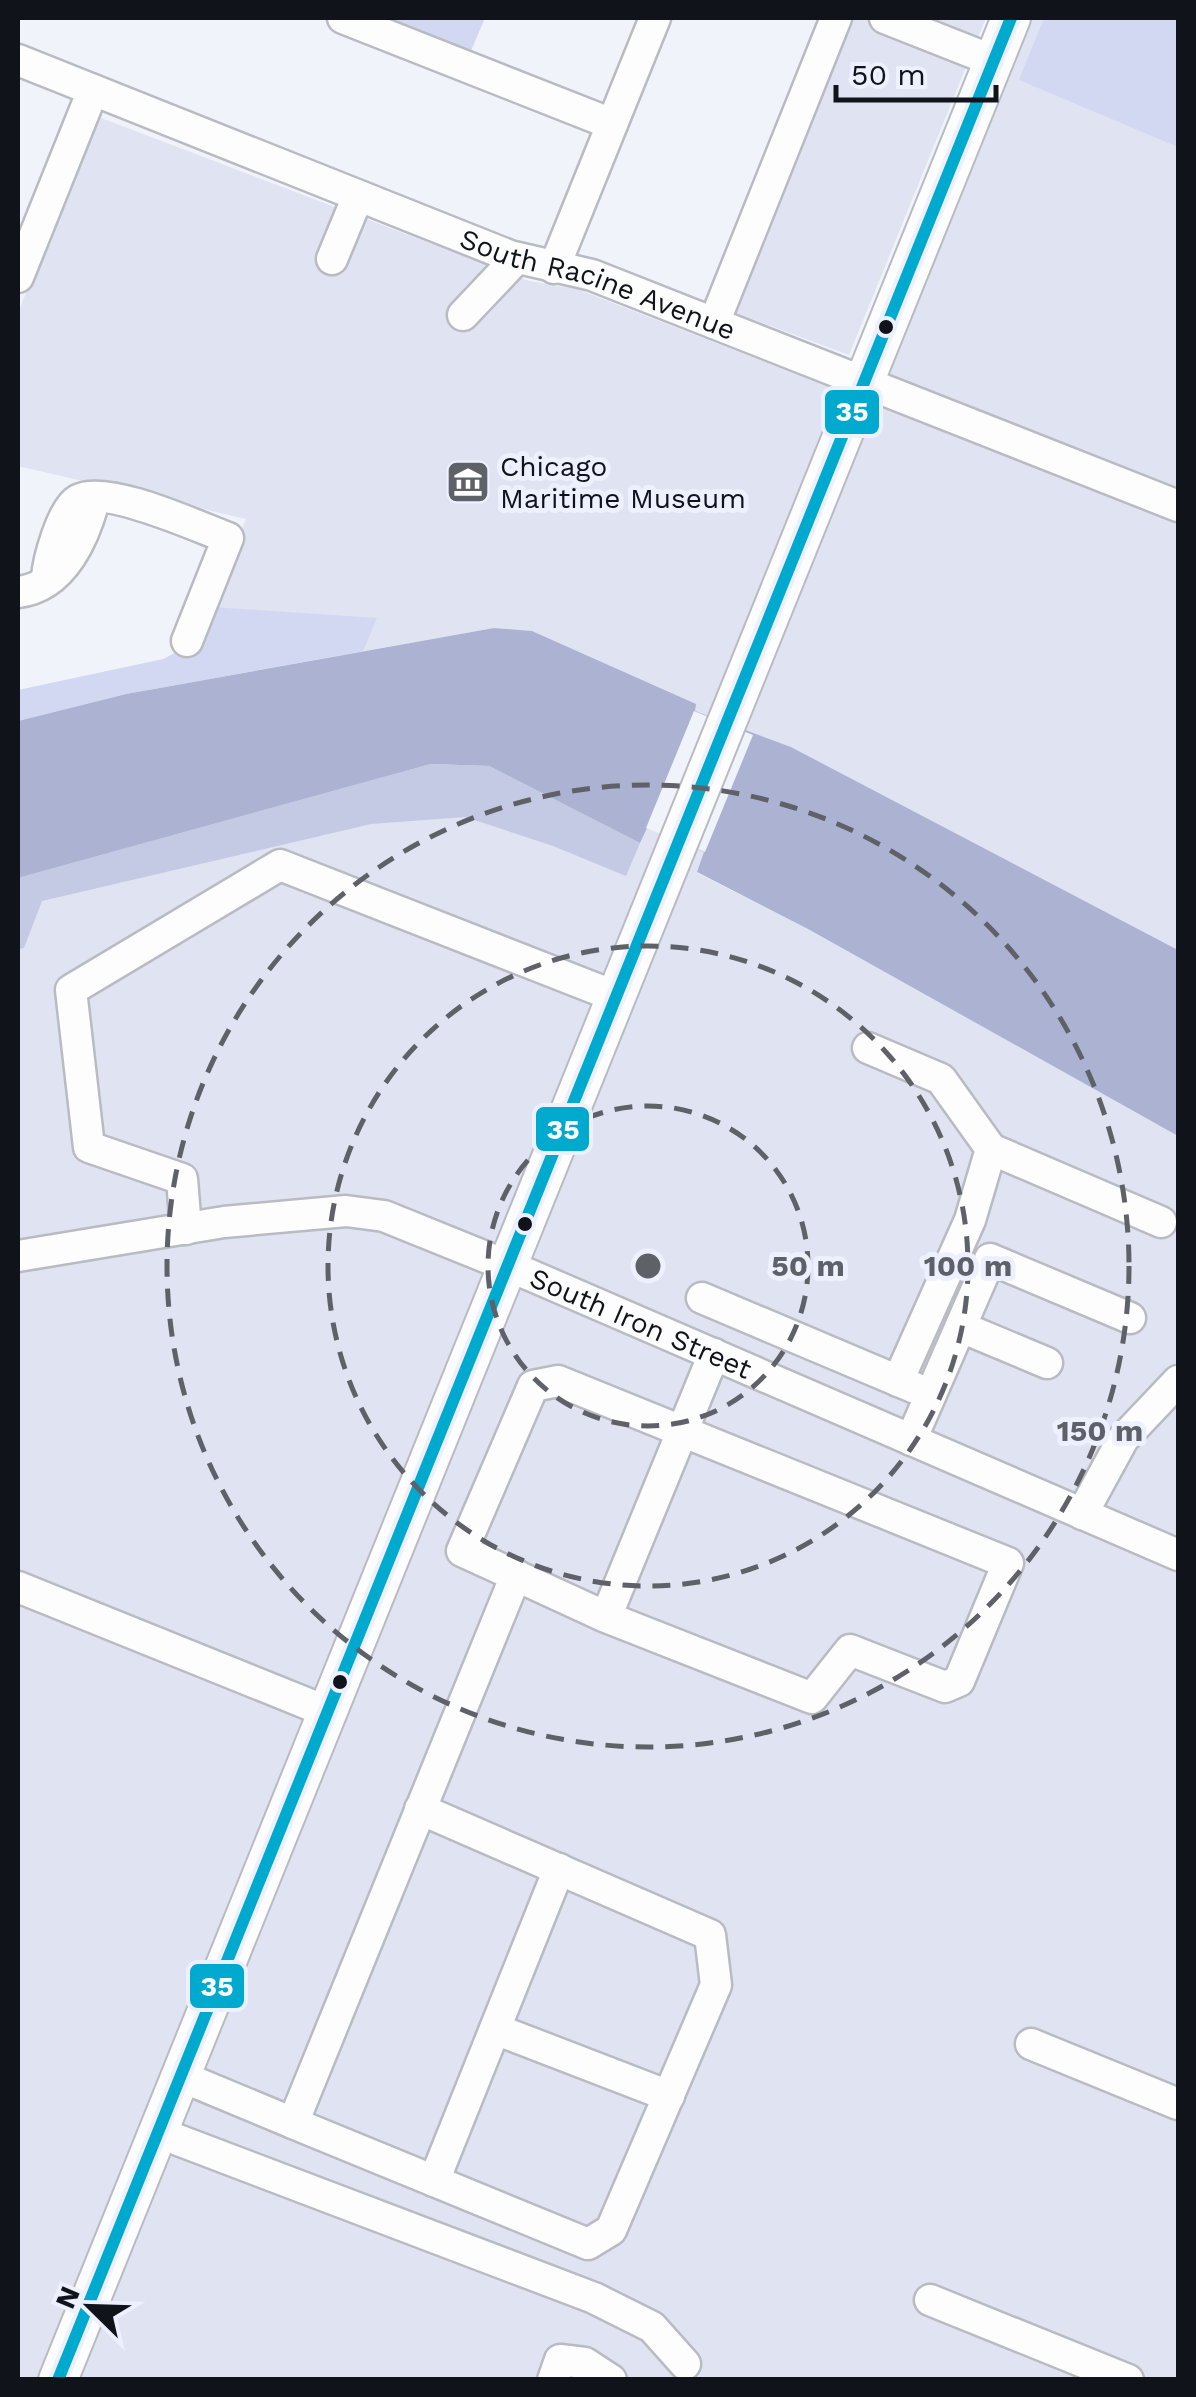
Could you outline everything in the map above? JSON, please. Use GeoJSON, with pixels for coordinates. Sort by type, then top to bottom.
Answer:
{"type":"FeatureCollection","features":[{"type":"Feature","properties":{"kind":"main road"},"geometry":{"type":"LineString","coordinates":[[58,2380],[1011,18]]}},
{"type":"Feature","properties":{"kind":"street"},"geometry":{"type":"LineString","coordinates":[[343,18],[612,124]]}},
{"type":"Feature","properties":{"kind":"street"},"geometry":{"type":"LineString","coordinates":[[554,268],[654,18]]}},
{"type":"Feature","properties":{"kind":"street"},"geometry":{"type":"LineString","coordinates":[[714,323],[836,18]]}},
{"type":"Feature","properties":{"kind":"street"},"geometry":{"type":"LineString","coordinates":[[885,18],[994,61]]}},
{"type":"Feature","properties":{"kind":"street","name":"South Racine Avenue"},"geometry":{"type":"LineString","coordinates":[[18,60],[516,258],[592,275],[1178,506]]}},
{"type":"Feature","properties":{"kind":"street"},"geometry":{"type":"LineString","coordinates":[[18,277],[92,90]]}},
{"type":"Feature","properties":{"kind":"street"},"geometry":{"type":"LineString","coordinates":[[332,259],[358,196]]}},
{"type":"Feature","properties":{"kind":"street"},"geometry":{"type":"LineString","coordinates":[[463,315],[516,258]]}},
{"type":"Feature","properties":{"kind":"street"},"geometry":{"type":"LineString","coordinates":[[29,587],[70,560],[87,528],[95,497],[136,502],[228,538],[187,641]]}},
{"type":"Feature","properties":{"kind":"street"},"geometry":{"type":"LineString","coordinates":[[186,1229],[182,1180],[89,1148],[72,990],[280,866],[617,997]]}},
{"type":"Feature","properties":{"kind":"street"},"geometry":{"type":"LineString","coordinates":[[868,1048],[941,1079],[991,1149],[1161,1222]]}},
{"type":"Feature","properties":{"kind":"street"},"geometry":{"type":"LineString","coordinates":[[898,1381],[970,1220],[991,1149]]}},
{"type":"Feature","properties":{"kind":"street","name":"South Iron Street"},"geometry":{"type":"LineString","coordinates":[[18,1256],[186,1229],[346,1211],[384,1216],[509,1266],[1178,1555]]}},
{"type":"Feature","properties":{"kind":"street"},"geometry":{"type":"LineString","coordinates":[[911,1440],[990,1259],[1130,1318]]}},
{"type":"Feature","properties":{"kind":"street"},"geometry":{"type":"LineString","coordinates":[[702,1298],[931,1394]]}},
{"type":"Feature","properties":{"kind":"street"},"geometry":{"type":"LineString","coordinates":[[960,1327],[1046,1364]]}},
{"type":"Feature","properties":{"kind":"street"},"geometry":{"type":"LineString","coordinates":[[606,1617],[714,1354]]}},
{"type":"Feature","properties":{"kind":"street"},"geometry":{"type":"LineString","coordinates":[[558,1380],[683,1430],[1008,1563],[958,1681],[944,1686],[850,1650],[812,1698],[606,1617],[462,1551],[533,1386],[558,1380]]}},
{"type":"Feature","properties":{"kind":"street"},"geometry":{"type":"LineString","coordinates":[[1082,1514],[1123,1438],[1178,1380]]}},
{"type":"Feature","properties":{"kind":"street"},"geometry":{"type":"LineString","coordinates":[[293,2123],[516,1576]]}},
{"type":"Feature","properties":{"kind":"street"},"geometry":{"type":"LineString","coordinates":[[18,1587],[328,1712]]}},
{"type":"Feature","properties":{"kind":"street"},"geometry":{"type":"LineString","coordinates":[[180,2076],[588,2244],[611,2230],[716,1985],[710,1935],[420,1809]]}},
{"type":"Feature","properties":{"kind":"street"},"geometry":{"type":"LineString","coordinates":[[434,2181],[559,1869]]}},
{"type":"Feature","properties":{"kind":"street"},"geometry":{"type":"LineString","coordinates":[[495,2029],[669,2096]]}},
{"type":"Feature","properties":{"kind":"street"},"geometry":{"type":"LineString","coordinates":[[1031,2044],[1178,2104]]}},
{"type":"Feature","properties":{"kind":"street"},"geometry":{"type":"LineString","coordinates":[[158,2132],[594,2298],[652,2327],[685,2364]]}},
{"type":"Feature","properties":{"kind":"street"},"geometry":{"type":"LineString","coordinates":[[930,2300],[1128,2380]]}},
{"type":"Feature","properties":{"kind":"street"},"geometry":{"type":"LineString","coordinates":[[552,2380],[560,2360],[585,2363],[611,2380]]}},
{"type":"Feature","properties":{"kind":"shaded area"},"geometry":{"type":"Polygon","coordinates":[[[381,18],[485,18],[467,60],[381,18]]]}},
{"type":"Feature","properties":{"kind":"shaded area"},"geometry":{"type":"Polygon","coordinates":[[[836,18],[986,18],[849,355],[720,307],[836,18]]]}},
{"type":"Feature","properties":{"kind":"shaded area"},"geometry":{"type":"Polygon","coordinates":[[[1031,18],[1178,18],[1178,950],[791,747],[694,711],[695,704],[532,631],[494,628],[180,684],[246,519],[18,466],[18,313],[96,116],[529,281],[577,289],[875,405],[1031,18]]]}},
{"type":"Feature","properties":{"kind":"shaded area"},"geometry":{"type":"Polygon","coordinates":[[[1044,18],[1178,18],[1178,147],[1019,80],[1044,18]]]}},
{"type":"Feature","properties":{"kind":"shaded area"},"geometry":{"type":"Polygon","coordinates":[[[211,607],[377,618],[363,651],[126,694],[18,721],[18,690],[163,659],[197,642],[211,607]]]}},
{"type":"Feature","properties":{"kind":"shaded area"},"geometry":{"type":"Polygon","coordinates":[[[494,628],[532,631],[696,704],[695,711],[791,747],[1178,950],[1178,1136],[808,929],[697,872],[704,852],[647,828],[640,843],[489,766],[431,764],[18,878],[18,721],[126,694],[494,628]]]}},
{"type":"Feature","properties":{"kind":"shaded area"},"geometry":{"type":"Polygon","coordinates":[[[431,764],[640,843],[646,828],[705,852],[697,873],[808,929],[1178,1136],[1178,2379],[18,2380],[18,878],[431,764]]]}},
{"type":"Feature","properties":{"kind":"shaded area"},"geometry":{"type":"Polygon","coordinates":[[[431,764],[489,766],[640,843],[626,876],[553,846],[465,817],[371,824],[42,901],[24,948],[18,949],[18,878],[431,764]]]}},
{"type":"Feature","properties":{"kind":"pier"},"geometry":{"type":"Polygon","coordinates":[[[694,711],[753,735],[705,852],[646,828],[694,711]]]}},
{"type":"Feature","properties":{"kind":"transit line","name":"35"},"geometry":{"type":"LineString","coordinates":[[58,2380],[1011,18]]}},
{"type":"Feature","properties":{"kind":"place","name":"Chicago Maritime Museum"},"geometry":{"type":"Point","coordinates":[468,482]}}]}
